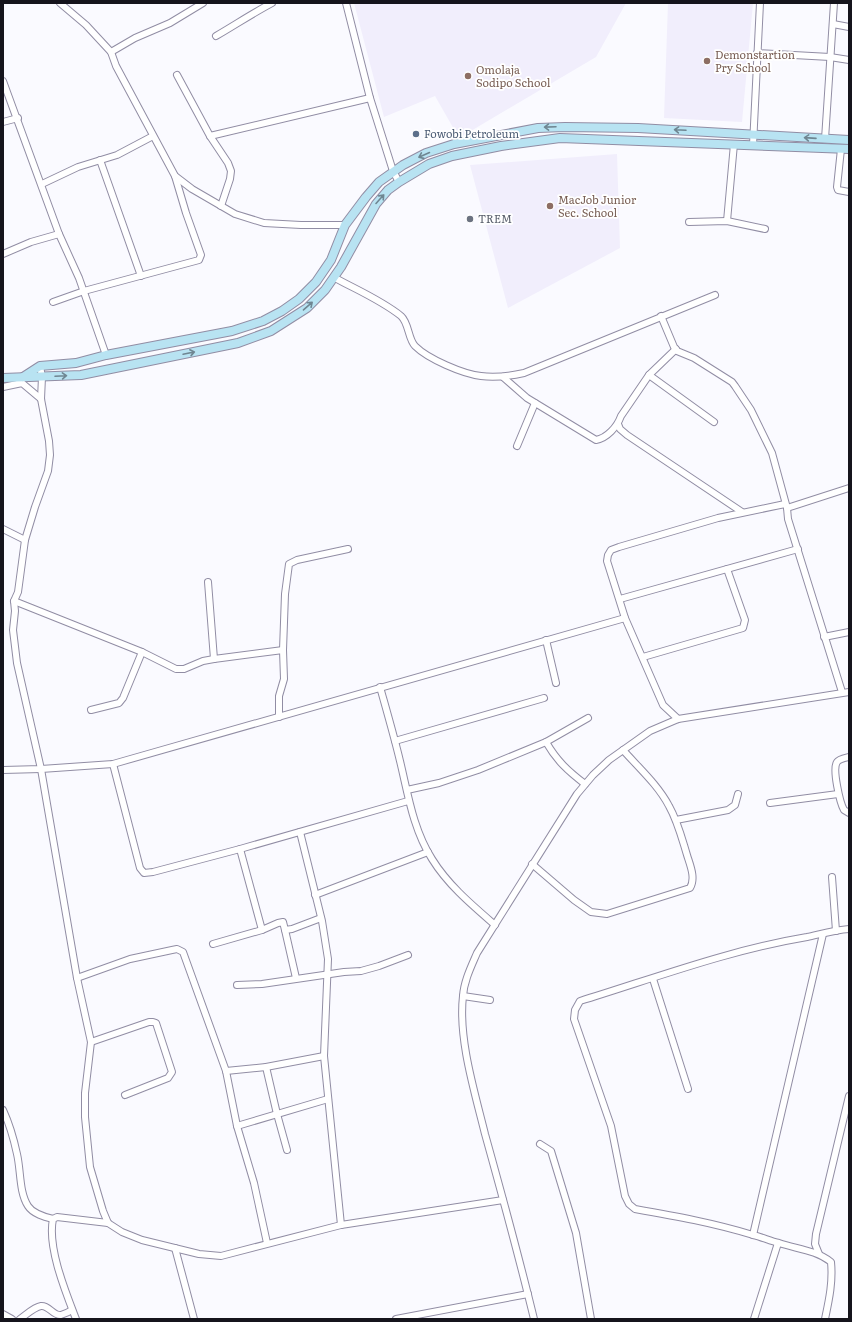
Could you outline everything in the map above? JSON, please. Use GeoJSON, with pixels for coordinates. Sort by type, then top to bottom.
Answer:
{"type":"FeatureCollection","features":[{"type":"Feature","properties":{"kind":"main road"},"geometry":{"type":"LineString","coordinates":[[22,377],[40,366],[76,363],[106,355],[232,331],[263,321],[282,311],[299,299],[325,271],[345,225],[379,182],[392,171],[426,153],[454,144],[538,128],[638,128],[849,140]]}},
{"type":"Feature","properties":{"kind":"main road"},"geometry":{"type":"LineString","coordinates":[[3,378],[81,376],[245,340],[271,331],[307,308],[335,278],[376,204],[388,190],[429,164],[452,156],[540,140],[560,138],[845,149]]}},
{"type":"Feature","properties":{"kind":"street"},"geometry":{"type":"LineString","coordinates":[[53,302],[84,291],[199,260],[201,258],[176,176],[116,66],[111,52],[86,25],[60,3]]}},
{"type":"Feature","properties":{"kind":"street"},"geometry":{"type":"LineString","coordinates":[[111,52],[135,38],[170,23],[203,3]]}},
{"type":"Feature","properties":{"kind":"street"},"geometry":{"type":"LineString","coordinates":[[216,36],[236,25],[254,12],[272,3]]}},
{"type":"Feature","properties":{"kind":"street"},"geometry":{"type":"LineString","coordinates":[[346,3],[370,98],[392,171],[399,182]]}},
{"type":"Feature","properties":{"kind":"street"},"geometry":{"type":"LineString","coordinates":[[753,145],[760,3]]}},
{"type":"Feature","properties":{"kind":"street"},"geometry":{"type":"LineString","coordinates":[[825,139],[834,3]]}},
{"type":"Feature","properties":{"kind":"street"},"geometry":{"type":"LineString","coordinates":[[833,24],[849,27]]}},
{"type":"Feature","properties":{"kind":"street"},"geometry":{"type":"LineString","coordinates":[[757,53],[830,57],[849,60]]}},
{"type":"Feature","properties":{"kind":"street"},"geometry":{"type":"LineString","coordinates":[[177,75],[210,136],[228,163],[231,171],[230,179],[220,206]]}},
{"type":"Feature","properties":{"kind":"street"},"geometry":{"type":"LineString","coordinates":[[3,81],[18,118],[59,234],[84,291],[106,355]]}},
{"type":"Feature","properties":{"kind":"street"},"geometry":{"type":"LineString","coordinates":[[210,136],[370,98]]}},
{"type":"Feature","properties":{"kind":"street"},"geometry":{"type":"LineString","coordinates":[[3,122],[18,118]]}},
{"type":"Feature","properties":{"kind":"street"},"geometry":{"type":"LineString","coordinates":[[42,184],[78,167],[117,155],[153,136]]}},
{"type":"Feature","properties":{"kind":"street"},"geometry":{"type":"LineString","coordinates":[[727,221],[734,144]]}},
{"type":"Feature","properties":{"kind":"street"},"geometry":{"type":"LineString","coordinates":[[845,149],[837,187],[838,190],[849,192]]}},
{"type":"Feature","properties":{"kind":"street"},"geometry":{"type":"LineString","coordinates":[[100,160],[141,276]]}},
{"type":"Feature","properties":{"kind":"street"},"geometry":{"type":"LineString","coordinates":[[176,176],[192,190],[220,206],[235,214],[264,223],[345,225]]}},
{"type":"Feature","properties":{"kind":"street"},"geometry":{"type":"LineString","coordinates":[[689,222],[727,221],[765,229]]}},
{"type":"Feature","properties":{"kind":"street"},"geometry":{"type":"LineString","coordinates":[[3,254],[31,242],[59,234]]}},
{"type":"Feature","properties":{"kind":"street"},"geometry":{"type":"LineString","coordinates":[[335,278],[385,305],[402,318],[414,345],[428,356],[450,367],[480,376],[504,377],[524,373],[715,294]]}},
{"type":"Feature","properties":{"kind":"street"},"geometry":{"type":"LineString","coordinates":[[661,316],[676,349],[694,358],[732,382],[751,410],[772,454],[788,519],[842,692]]}},
{"type":"Feature","properties":{"kind":"street"},"geometry":{"type":"LineString","coordinates":[[504,377],[534,403],[596,440],[602,439],[618,424],[620,416],[649,374],[676,349]]}},
{"type":"Feature","properties":{"kind":"street"},"geometry":{"type":"LineString","coordinates":[[40,366],[42,377],[41,399],[49,441],[50,455],[48,471],[25,540],[18,592],[14,601],[15,611],[13,630],[17,663],[42,769],[77,978],[91,1042],[85,1092],[85,1117],[90,1167],[108,1223]]}},
{"type":"Feature","properties":{"kind":"street"},"geometry":{"type":"LineString","coordinates":[[649,374],[714,422]]}},
{"type":"Feature","properties":{"kind":"street"},"geometry":{"type":"LineString","coordinates":[[3,387],[22,383],[41,399]]}},
{"type":"Feature","properties":{"kind":"street"},"geometry":{"type":"LineString","coordinates":[[517,446],[534,403]]}},
{"type":"Feature","properties":{"kind":"street"},"geometry":{"type":"LineString","coordinates":[[618,424],[620,429],[628,435],[742,512]]}},
{"type":"Feature","properties":{"kind":"street"},"geometry":{"type":"LineString","coordinates":[[678,718],[664,705],[625,618],[607,561],[608,555],[612,550],[651,537],[742,512],[786,506],[849,488]]}},
{"type":"Feature","properties":{"kind":"street"},"geometry":{"type":"LineString","coordinates":[[3,529],[25,540]]}},
{"type":"Feature","properties":{"kind":"street"},"geometry":{"type":"LineString","coordinates":[[279,718],[280,696],[284,679],[283,650],[285,594],[289,564],[297,560],[348,549]]}},
{"type":"Feature","properties":{"kind":"street"},"geometry":{"type":"LineString","coordinates":[[620,599],[798,549]]}},
{"type":"Feature","properties":{"kind":"street"},"geometry":{"type":"LineString","coordinates":[[643,657],[743,628],[745,620],[727,569]]}},
{"type":"Feature","properties":{"kind":"street"},"geometry":{"type":"LineString","coordinates":[[208,582],[214,658]]}},
{"type":"Feature","properties":{"kind":"street"},"geometry":{"type":"LineString","coordinates":[[14,601],[142,652],[176,669],[184,669],[214,658],[283,650]]}},
{"type":"Feature","properties":{"kind":"street"},"geometry":{"type":"LineString","coordinates":[[3,770],[113,764],[279,718],[380,687],[625,618]]}},
{"type":"Feature","properties":{"kind":"street"},"geometry":{"type":"LineString","coordinates":[[824,638],[849,632]]}},
{"type":"Feature","properties":{"kind":"street"},"geometry":{"type":"LineString","coordinates":[[546,640],[556,682]]}},
{"type":"Feature","properties":{"kind":"street"},"geometry":{"type":"LineString","coordinates":[[91,710],[118,702],[123,698],[142,652]]}},
{"type":"Feature","properties":{"kind":"street"},"geometry":{"type":"LineString","coordinates":[[380,687],[395,741],[407,790],[408,801],[419,834],[428,852],[444,876],[473,906],[495,925]]}},
{"type":"Feature","properties":{"kind":"street"},"geometry":{"type":"LineString","coordinates":[[534,1319],[466,1056],[462,1016],[463,996],[467,977],[477,953],[577,794],[609,760],[623,750],[650,732],[678,718],[849,692]]}},
{"type":"Feature","properties":{"kind":"street"},"geometry":{"type":"LineString","coordinates":[[395,741],[544,698]]}},
{"type":"Feature","properties":{"kind":"street"},"geometry":{"type":"LineString","coordinates":[[407,790],[439,783],[546,742],[588,718]]}},
{"type":"Feature","properties":{"kind":"street"},"geometry":{"type":"LineString","coordinates":[[546,742],[560,763],[586,784]]}},
{"type":"Feature","properties":{"kind":"street"},"geometry":{"type":"LineString","coordinates":[[532,864],[574,900],[591,912],[608,914],[690,888],[693,879],[691,867],[676,820],[660,791],[623,750]]}},
{"type":"Feature","properties":{"kind":"street"},"geometry":{"type":"LineString","coordinates":[[849,757],[837,762],[836,768],[838,794],[844,810],[849,813]]}},
{"type":"Feature","properties":{"kind":"street"},"geometry":{"type":"LineString","coordinates":[[113,764],[140,868],[144,873],[153,872],[240,849],[408,801]]}},
{"type":"Feature","properties":{"kind":"street"},"geometry":{"type":"LineString","coordinates":[[676,820],[728,810],[735,805],[738,794]]}},
{"type":"Feature","properties":{"kind":"street"},"geometry":{"type":"LineString","coordinates":[[770,803],[838,794]]}},
{"type":"Feature","properties":{"kind":"street"},"geometry":{"type":"LineString","coordinates":[[300,832],[321,918],[328,959],[324,1056],[341,1224]]}},
{"type":"Feature","properties":{"kind":"street"},"geometry":{"type":"LineString","coordinates":[[240,849],[262,930]]}},
{"type":"Feature","properties":{"kind":"street"},"geometry":{"type":"LineString","coordinates":[[315,895],[428,852]]}},
{"type":"Feature","properties":{"kind":"street"},"geometry":{"type":"LineString","coordinates":[[832,877],[836,931]]}},
{"type":"Feature","properties":{"kind":"street"},"geometry":{"type":"LineString","coordinates":[[285,930],[292,929],[321,918]]}},
{"type":"Feature","properties":{"kind":"street"},"geometry":{"type":"LineString","coordinates":[[212,944],[262,930],[283,922],[296,978]]}},
{"type":"Feature","properties":{"kind":"street"},"geometry":{"type":"LineString","coordinates":[[825,1319],[832,1287],[831,1262],[819,1254],[692,1219],[635,1209],[629,1204],[625,1196],[610,1126],[574,1019],[575,1010],[580,1001],[707,960],[772,942],[849,929]]}},
{"type":"Feature","properties":{"kind":"street"},"geometry":{"type":"LineString","coordinates":[[753,1235],[823,934]]}},
{"type":"Feature","properties":{"kind":"street"},"geometry":{"type":"LineString","coordinates":[[77,978],[130,959],[178,949],[183,952],[226,1071],[237,1126],[254,1183],[267,1243]]}},
{"type":"Feature","properties":{"kind":"street"},"geometry":{"type":"LineString","coordinates":[[238,985],[262,984],[296,978],[360,971],[408,955]]}},
{"type":"Feature","properties":{"kind":"street"},"geometry":{"type":"LineString","coordinates":[[652,979],[688,1089]]}},
{"type":"Feature","properties":{"kind":"street"},"geometry":{"type":"LineString","coordinates":[[463,996],[490,1000]]}},
{"type":"Feature","properties":{"kind":"street"},"geometry":{"type":"LineString","coordinates":[[91,1042],[148,1022],[156,1023],[172,1072],[171,1075],[168,1078],[125,1095]]}},
{"type":"Feature","properties":{"kind":"street"},"geometry":{"type":"LineString","coordinates":[[226,1071],[266,1067],[324,1056]]}},
{"type":"Feature","properties":{"kind":"street"},"geometry":{"type":"LineString","coordinates":[[266,1067],[276,1114],[287,1150]]}},
{"type":"Feature","properties":{"kind":"street"},"geometry":{"type":"LineString","coordinates":[[819,1254],[815,1244],[816,1234],[849,1096]]}},
{"type":"Feature","properties":{"kind":"street"},"geometry":{"type":"LineString","coordinates":[[237,1126],[328,1098]]}},
{"type":"Feature","properties":{"kind":"street"},"geometry":{"type":"LineString","coordinates":[[3,1110],[17,1154],[22,1189],[28,1205],[42,1216],[53,1220]]}},
{"type":"Feature","properties":{"kind":"street"},"geometry":{"type":"LineString","coordinates":[[540,1144],[551,1151],[576,1233],[591,1319]]}},
{"type":"Feature","properties":{"kind":"street"},"geometry":{"type":"LineString","coordinates":[[76,1319],[60,1275],[53,1245],[51,1227],[53,1220],[57,1217],[80,1221],[108,1223],[122,1232],[142,1240],[199,1254],[221,1256],[341,1224],[503,1200]]}},
{"type":"Feature","properties":{"kind":"street"},"geometry":{"type":"LineString","coordinates":[[754,1319],[778,1243]]}},
{"type":"Feature","properties":{"kind":"street"},"geometry":{"type":"LineString","coordinates":[[175,1248],[194,1319]]}},
{"type":"Feature","properties":{"kind":"street"},"geometry":{"type":"LineString","coordinates":[[396,1319],[528,1294]]}},
{"type":"Feature","properties":{"kind":"street"},"geometry":{"type":"LineString","coordinates":[[20,1319],[36,1308],[43,1306],[56,1315],[72,1310]]}},
{"type":"Feature","properties":{"kind":"street"},"geometry":{"type":"LineString","coordinates":[[3,1314],[12,1319]]}},
{"type":"Feature","properties":{"kind":"shaded area","name":"Omolaja Sodipo School"},"geometry":{"type":"Polygon","coordinates":[[[354,3],[626,3],[596,57],[459,138],[435,96],[384,117],[354,3]]]}},
{"type":"Feature","properties":{"kind":"shaded area","name":"Demonstartion Pry School"},"geometry":{"type":"Polygon","coordinates":[[[668,3],[753,3],[742,122],[664,118],[668,3]]]}},
{"type":"Feature","properties":{"kind":"shaded area","name":"MacJob Junior Sec. School"},"geometry":{"type":"Polygon","coordinates":[[[617,154],[620,248],[508,308],[470,165],[617,154]]]}},
{"type":"Feature","properties":{"kind":"place","name":"Demonstartion Pry School"},"geometry":{"type":"Point","coordinates":[707,61]}},
{"type":"Feature","properties":{"kind":"place","name":"Omolaja Sodipo School"},"geometry":{"type":"Point","coordinates":[468,76]}},
{"type":"Feature","properties":{"kind":"place","name":"Fowobi Petroleum"},"geometry":{"type":"Point","coordinates":[416,134]}},
{"type":"Feature","properties":{"kind":"place","name":"MacJob Junior Sec. School"},"geometry":{"type":"Point","coordinates":[550,206]}},
{"type":"Feature","properties":{"kind":"place","name":"TREM"},"geometry":{"type":"Point","coordinates":[470,219]}}]}
